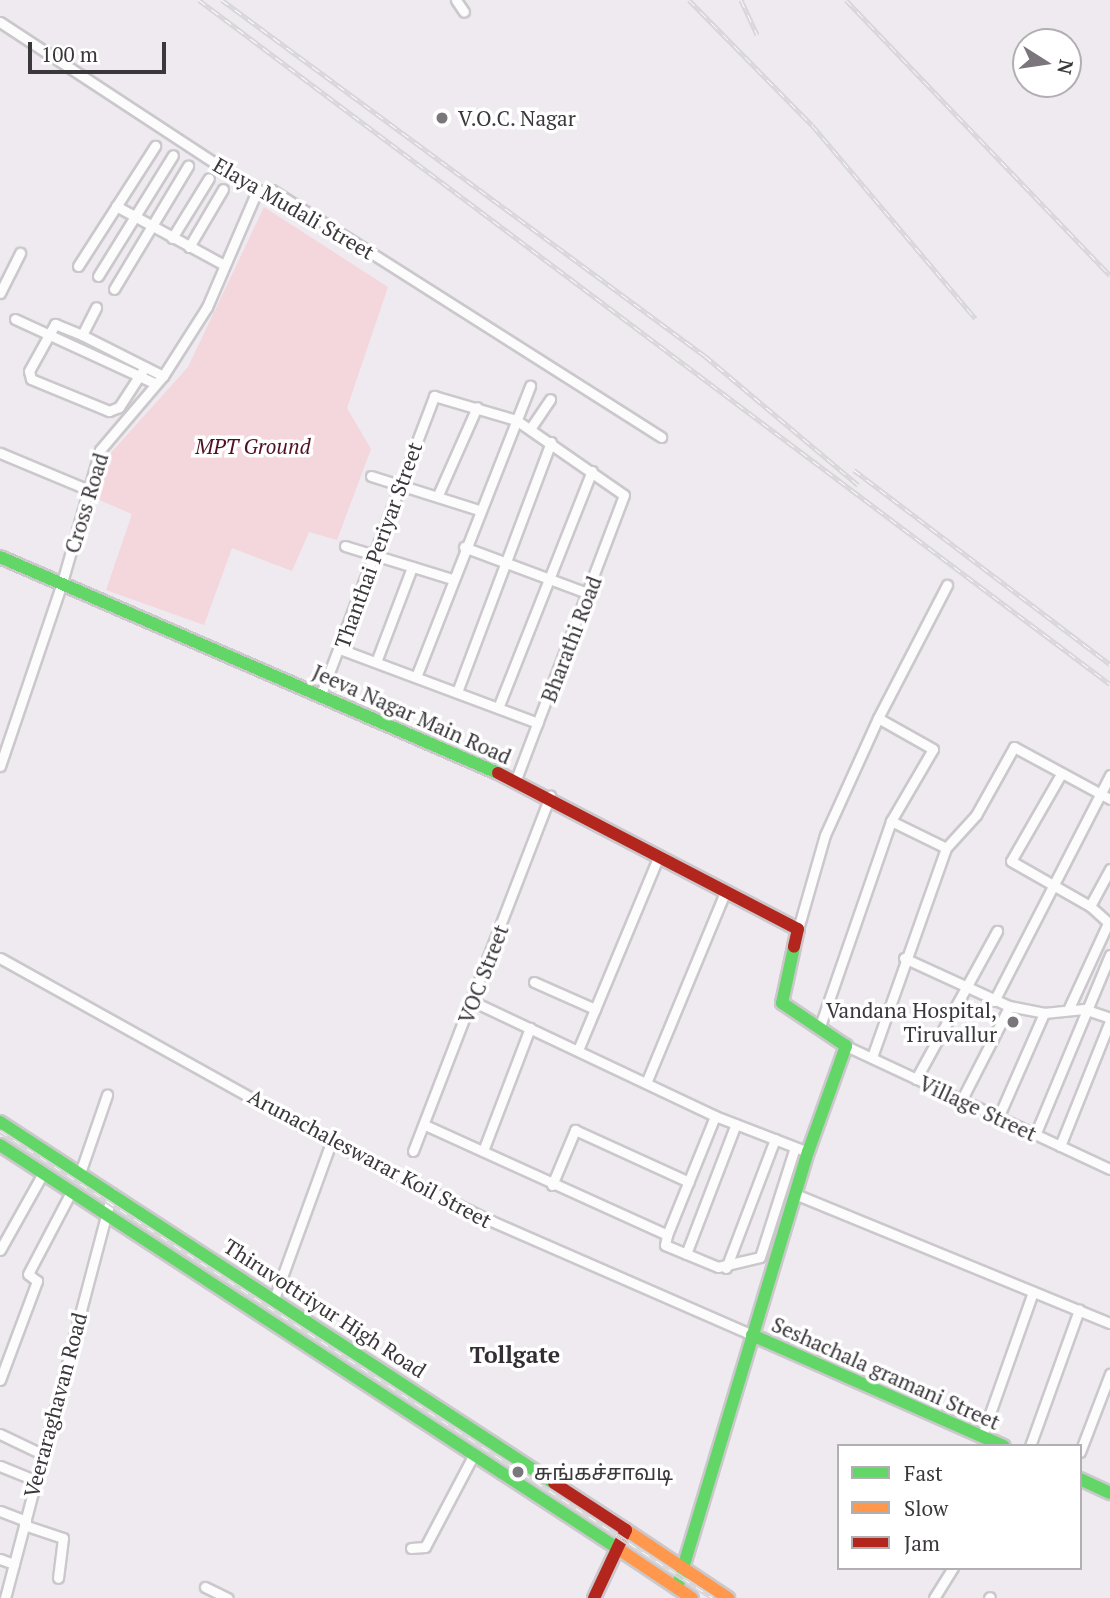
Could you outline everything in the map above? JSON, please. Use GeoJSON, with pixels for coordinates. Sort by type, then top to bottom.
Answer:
{"type":"FeatureCollection","features":[{"type":"Feature","properties":{"kind":"street"},"geometry":{"type":"LineString","coordinates":[[456,0],[464,12]]}},
{"type":"Feature","properties":{"kind":"street","name":"Elaya Mudali Street"},"geometry":{"type":"LineString","coordinates":[[0,22],[257,191],[272,190],[661,437]]}},
{"type":"Feature","properties":{"kind":"street"},"geometry":{"type":"LineString","coordinates":[[78,266],[155,146]]}},
{"type":"Feature","properties":{"kind":"street"},"geometry":{"type":"LineString","coordinates":[[98,276],[173,155]]}},
{"type":"Feature","properties":{"kind":"street"},"geometry":{"type":"LineString","coordinates":[[114,289],[188,166]]}},
{"type":"Feature","properties":{"kind":"street"},"geometry":{"type":"LineString","coordinates":[[172,238],[208,178]]}},
{"type":"Feature","properties":{"kind":"street"},"geometry":{"type":"LineString","coordinates":[[189,247],[223,189]]}},
{"type":"Feature","properties":{"kind":"street","name":"Cross Road"},"geometry":{"type":"LineString","coordinates":[[0,766],[61,586],[100,450],[154,383],[163,376],[207,307],[257,191]]}},
{"type":"Feature","properties":{"kind":"street"},"geometry":{"type":"LineString","coordinates":[[116,206],[224,265]]}},
{"type":"Feature","properties":{"kind":"street"},"geometry":{"type":"LineString","coordinates":[[0,293],[20,253]]}},
{"type":"Feature","properties":{"kind":"street"},"geometry":{"type":"LineString","coordinates":[[82,335],[96,307]]}},
{"type":"Feature","properties":{"kind":"street"},"geometry":{"type":"LineString","coordinates":[[15,319],[142,371],[163,376]]}},
{"type":"Feature","properties":{"kind":"street"},"geometry":{"type":"LineString","coordinates":[[142,371],[119,407],[108,411],[31,379],[29,371],[55,324],[82,335],[142,371],[154,383]]}},
{"type":"Feature","properties":{"kind":"street"},"geometry":{"type":"LineString","coordinates":[[415,677],[464,547],[530,386]]}},
{"type":"Feature","properties":{"kind":"street","name":"Thanthai Periyar Street"},"geometry":{"type":"LineString","coordinates":[[321,694],[340,649],[372,553],[402,484],[434,396],[477,407]]}},
{"type":"Feature","properties":{"kind":"street"},"geometry":{"type":"LineString","coordinates":[[530,429],[550,399]]}},
{"type":"Feature","properties":{"kind":"street"},"geometry":{"type":"LineString","coordinates":[[438,495],[477,407],[516,420],[592,471],[498,708]]}},
{"type":"Feature","properties":{"kind":"street"},"geometry":{"type":"LineString","coordinates":[[457,692],[509,564],[551,442]]}},
{"type":"Feature","properties":{"kind":"street"},"geometry":{"type":"LineString","coordinates":[[0,453],[89,491]]}},
{"type":"Feature","properties":{"kind":"street","name":"Bharathi Road"},"geometry":{"type":"LineString","coordinates":[[515,782],[590,594],[624,495],[592,471]]}},
{"type":"Feature","properties":{"kind":"street"},"geometry":{"type":"LineString","coordinates":[[371,476],[479,510]]}},
{"type":"Feature","properties":{"kind":"street"},"geometry":{"type":"LineString","coordinates":[[345,546],[452,579]]}},
{"type":"Feature","properties":{"kind":"street"},"geometry":{"type":"LineString","coordinates":[[464,547],[590,594]]}},
{"type":"Feature","properties":{"kind":"street","name":"Jeeva Nagar Main Road"},"geometry":{"type":"LineString","coordinates":[[0,557],[61,586],[321,694],[550,796],[798,929]]}},
{"type":"Feature","properties":{"kind":"street"},"geometry":{"type":"LineString","coordinates":[[376,662],[412,567]]}},
{"type":"Feature","properties":{"kind":"street"},"geometry":{"type":"LineString","coordinates":[[677,1588],[808,1152],[846,1046],[782,1003],[798,929],[825,835],[878,718],[947,585]]}},
{"type":"Feature","properties":{"kind":"street"},"geometry":{"type":"LineString","coordinates":[[340,649],[538,723]]}},
{"type":"Feature","properties":{"kind":"street"},"geometry":{"type":"LineString","coordinates":[[819,1029],[891,821],[933,749],[878,718]]}},
{"type":"Feature","properties":{"kind":"street"},"geometry":{"type":"LineString","coordinates":[[872,1057],[904,958],[946,848],[976,815],[1014,747],[1110,799]]}},
{"type":"Feature","properties":{"kind":"street"},"geometry":{"type":"LineString","coordinates":[[1061,774],[1011,861],[1090,906],[1109,923],[1068,1010]]}},
{"type":"Feature","properties":{"kind":"street"},"geometry":{"type":"LineString","coordinates":[[994,1001],[1110,775]]}},
{"type":"Feature","properties":{"kind":"street","name":"VOC Street"},"geometry":{"type":"LineString","coordinates":[[413,1151],[474,1002],[550,796]]}},
{"type":"Feature","properties":{"kind":"street"},"geometry":{"type":"LineString","coordinates":[[891,821],[946,848]]}},
{"type":"Feature","properties":{"kind":"street"},"geometry":{"type":"LineString","coordinates":[[578,1050],[659,855]]}},
{"type":"Feature","properties":{"kind":"street"},"geometry":{"type":"LineString","coordinates":[[1090,906],[1110,869]]}},
{"type":"Feature","properties":{"kind":"street"},"geometry":{"type":"LineString","coordinates":[[646,1083],[726,890]]}},
{"type":"Feature","properties":{"kind":"street"},"geometry":{"type":"LineString","coordinates":[[916,1079],[997,931]]}},
{"type":"Feature","properties":{"kind":"street"},"geometry":{"type":"LineString","coordinates":[[1035,1135],[1084,1009],[1110,955]]}},
{"type":"Feature","properties":{"kind":"street","name":"Arunachaleswarar Koil Street"},"geometry":{"type":"LineString","coordinates":[[0,958],[331,1142],[489,1220],[752,1335]]}},
{"type":"Feature","properties":{"kind":"street"},"geometry":{"type":"LineString","coordinates":[[904,958],[967,984],[1009,1007],[1044,1013],[1084,1009],[1110,1019],[1060,1146]]}},
{"type":"Feature","properties":{"kind":"street"},"geometry":{"type":"LineString","coordinates":[[534,982],[595,1009]]}},
{"type":"Feature","properties":{"kind":"street"},"geometry":{"type":"LineString","coordinates":[[474,1002],[715,1116],[808,1152]]}},
{"type":"Feature","properties":{"kind":"street"},"geometry":{"type":"LineString","coordinates":[[961,1101],[1009,1007]]}},
{"type":"Feature","properties":{"kind":"street"},"geometry":{"type":"LineString","coordinates":[[998,1118],[1044,1013]]}},
{"type":"Feature","properties":{"kind":"street"},"geometry":{"type":"LineString","coordinates":[[484,1151],[530,1028]]}},
{"type":"Feature","properties":{"kind":"street","name":"Village Street"},"geometry":{"type":"LineString","coordinates":[[846,1046],[1110,1169]]}},
{"type":"Feature","properties":{"kind":"street"},"geometry":{"type":"LineString","coordinates":[[80,1173],[107,1096]]}},
{"type":"Feature","properties":{"kind":"street"},"geometry":{"type":"LineString","coordinates":[[715,1116],[667,1235],[665,1245],[686,1254],[726,1268],[761,1257],[795,1147]]}},
{"type":"Feature","properties":{"kind":"street","name":"Thiruvottriyur High Road"},"geometry":{"type":"LineString","coordinates":[[0,1122],[113,1193],[728,1598]]}},
{"type":"Feature","properties":{"kind":"street"},"geometry":{"type":"LineString","coordinates":[[686,1254],[736,1124]]}},
{"type":"Feature","properties":{"kind":"street"},"geometry":{"type":"LineString","coordinates":[[425,1125],[667,1235]]}},
{"type":"Feature","properties":{"kind":"street"},"geometry":{"type":"LineString","coordinates":[[552,1185],[575,1130],[689,1182]]}},
{"type":"Feature","properties":{"kind":"street"},"geometry":{"type":"LineString","coordinates":[[726,1268],[775,1139]]}},
{"type":"Feature","properties":{"kind":"street"},"geometry":{"type":"LineString","coordinates":[[274,1299],[331,1142]]}},
{"type":"Feature","properties":{"kind":"street","name":"Thiruvottriyur High Road"},"geometry":{"type":"LineString","coordinates":[[0,1145],[692,1598]]}},
{"type":"Feature","properties":{"kind":"street"},"geometry":{"type":"LineString","coordinates":[[0,1250],[43,1173]]}},
{"type":"Feature","properties":{"kind":"street"},"geometry":{"type":"LineString","coordinates":[[0,1380],[37,1281],[28,1275],[71,1192]]}},
{"type":"Feature","properties":{"kind":"street","name":"Veeraraghavan Road"},"geometry":{"type":"LineString","coordinates":[[5,1598],[34,1480],[113,1193]]}},
{"type":"Feature","properties":{"kind":"street"},"geometry":{"type":"LineString","coordinates":[[795,1194],[1110,1323]]}},
{"type":"Feature","properties":{"kind":"street"},"geometry":{"type":"LineString","coordinates":[[982,1436],[1033,1292]]}},
{"type":"Feature","properties":{"kind":"street"},"geometry":{"type":"LineString","coordinates":[[1031,1444],[1079,1310]]}},
{"type":"Feature","properties":{"kind":"street","name":"Seshachala gramani Street"},"geometry":{"type":"LineString","coordinates":[[752,1335],[1000,1444]]}},
{"type":"Feature","properties":{"kind":"street"},"geometry":{"type":"LineString","coordinates":[[1082,1447],[1110,1374]]}},
{"type":"Feature","properties":{"kind":"street"},"geometry":{"type":"LineString","coordinates":[[0,1434],[42,1454]]}},
{"type":"Feature","properties":{"kind":"street"},"geometry":{"type":"LineString","coordinates":[[411,1548],[425,1547],[474,1454]]}},
{"type":"Feature","properties":{"kind":"street"},"geometry":{"type":"LineString","coordinates":[[0,1466],[34,1480]]}},
{"type":"Feature","properties":{"kind":"street"},"geometry":{"type":"LineString","coordinates":[[1082,1480],[1110,1493]]}},
{"type":"Feature","properties":{"kind":"street"},"geometry":{"type":"LineString","coordinates":[[0,1511],[62,1538],[58,1578]]}},
{"type":"Feature","properties":{"kind":"street"},"geometry":{"type":"LineString","coordinates":[[594,1598],[626,1530]]}},
{"type":"Feature","properties":{"kind":"street"},"geometry":{"type":"LineString","coordinates":[[0,1559],[14,1564]]}},
{"type":"Feature","properties":{"kind":"street"},"geometry":{"type":"LineString","coordinates":[[934,1598],[952,1570]]}},
{"type":"Feature","properties":{"kind":"street"},"geometry":{"type":"LineString","coordinates":[[205,1587],[228,1598]]}},
{"type":"Feature","properties":{"kind":"green space","name":"MPT Ground"},"geometry":{"type":"Polygon","coordinates":[[[264,207],[388,287],[347,408],[371,449],[337,540],[309,532],[292,571],[232,548],[204,625],[106,590],[132,514],[97,499],[109,455],[188,367],[264,207]]]}},
{"type":"Feature","properties":{"kind":"railway"},"geometry":{"type":"LineString","coordinates":[[199,0],[1110,684]]}},
{"type":"Feature","properties":{"kind":"railway"},"geometry":{"type":"LineString","coordinates":[[222,0],[705,356],[858,485]]}},
{"type":"Feature","properties":{"kind":"railway"},"geometry":{"type":"LineString","coordinates":[[689,0],[812,125],[975,318]]}},
{"type":"Feature","properties":{"kind":"railway"},"geometry":{"type":"LineString","coordinates":[[741,0],[757,34]]}},
{"type":"Feature","properties":{"kind":"railway"},"geometry":{"type":"LineString","coordinates":[[846,0],[1110,275]]}},
{"type":"Feature","properties":{"kind":"railway"},"geometry":{"type":"LineString","coordinates":[[854,470],[1110,664]]}},
{"type":"Feature","properties":{"kind":"railway"},"geometry":{"type":"LineString","coordinates":[[0,1131],[713,1598]]}},
{"type":"Feature","properties":{"kind":"traffic: fast"},"geometry":{"type":"LineString","coordinates":[[0,557],[498,773]]}},
{"type":"Feature","properties":{"kind":"traffic: fast"},"geometry":{"type":"LineString","coordinates":[[677,1588],[808,1152],[846,1046],[782,1003],[794,947]]}},
{"type":"Feature","properties":{"kind":"traffic: fast"},"geometry":{"type":"LineString","coordinates":[[0,1122],[554,1483]]}},
{"type":"Feature","properties":{"kind":"traffic: fast"},"geometry":{"type":"LineString","coordinates":[[0,1145],[617,1548]]}},
{"type":"Feature","properties":{"kind":"traffic: fast"},"geometry":{"type":"LineString","coordinates":[[752,1335],[999,1444]]}},
{"type":"Feature","properties":{"kind":"traffic: fast"},"geometry":{"type":"LineString","coordinates":[[1082,1480],[1110,1493]]}},
{"type":"Feature","properties":{"kind":"traffic: slow"},"geometry":{"type":"LineString","coordinates":[[626,1530],[728,1598]]}},
{"type":"Feature","properties":{"kind":"traffic: slow"},"geometry":{"type":"LineString","coordinates":[[617,1548],[692,1598]]}},
{"type":"Feature","properties":{"kind":"traffic: jam"},"geometry":{"type":"LineString","coordinates":[[498,773],[798,929],[794,947]]}},
{"type":"Feature","properties":{"kind":"traffic: jam"},"geometry":{"type":"LineString","coordinates":[[554,1483],[626,1530],[594,1598]]}},
{"type":"Feature","properties":{"kind":"place","name":"V.O.C. Nagar"},"geometry":{"type":"Point","coordinates":[442,118]}},
{"type":"Feature","properties":{"kind":"place","name":"Vandana Hospital, Tiruvallur"},"geometry":{"type":"Point","coordinates":[1013,1022]}},
{"type":"Feature","properties":{"kind":"place","name":"சுங்கச்சாவடி"},"geometry":{"type":"Point","coordinates":[518,1472]}},
{"type":"Feature","properties":{"kind":"district","name":"Tollgate"},"geometry":{"type":"Point","coordinates":[515,1355]}}]}
